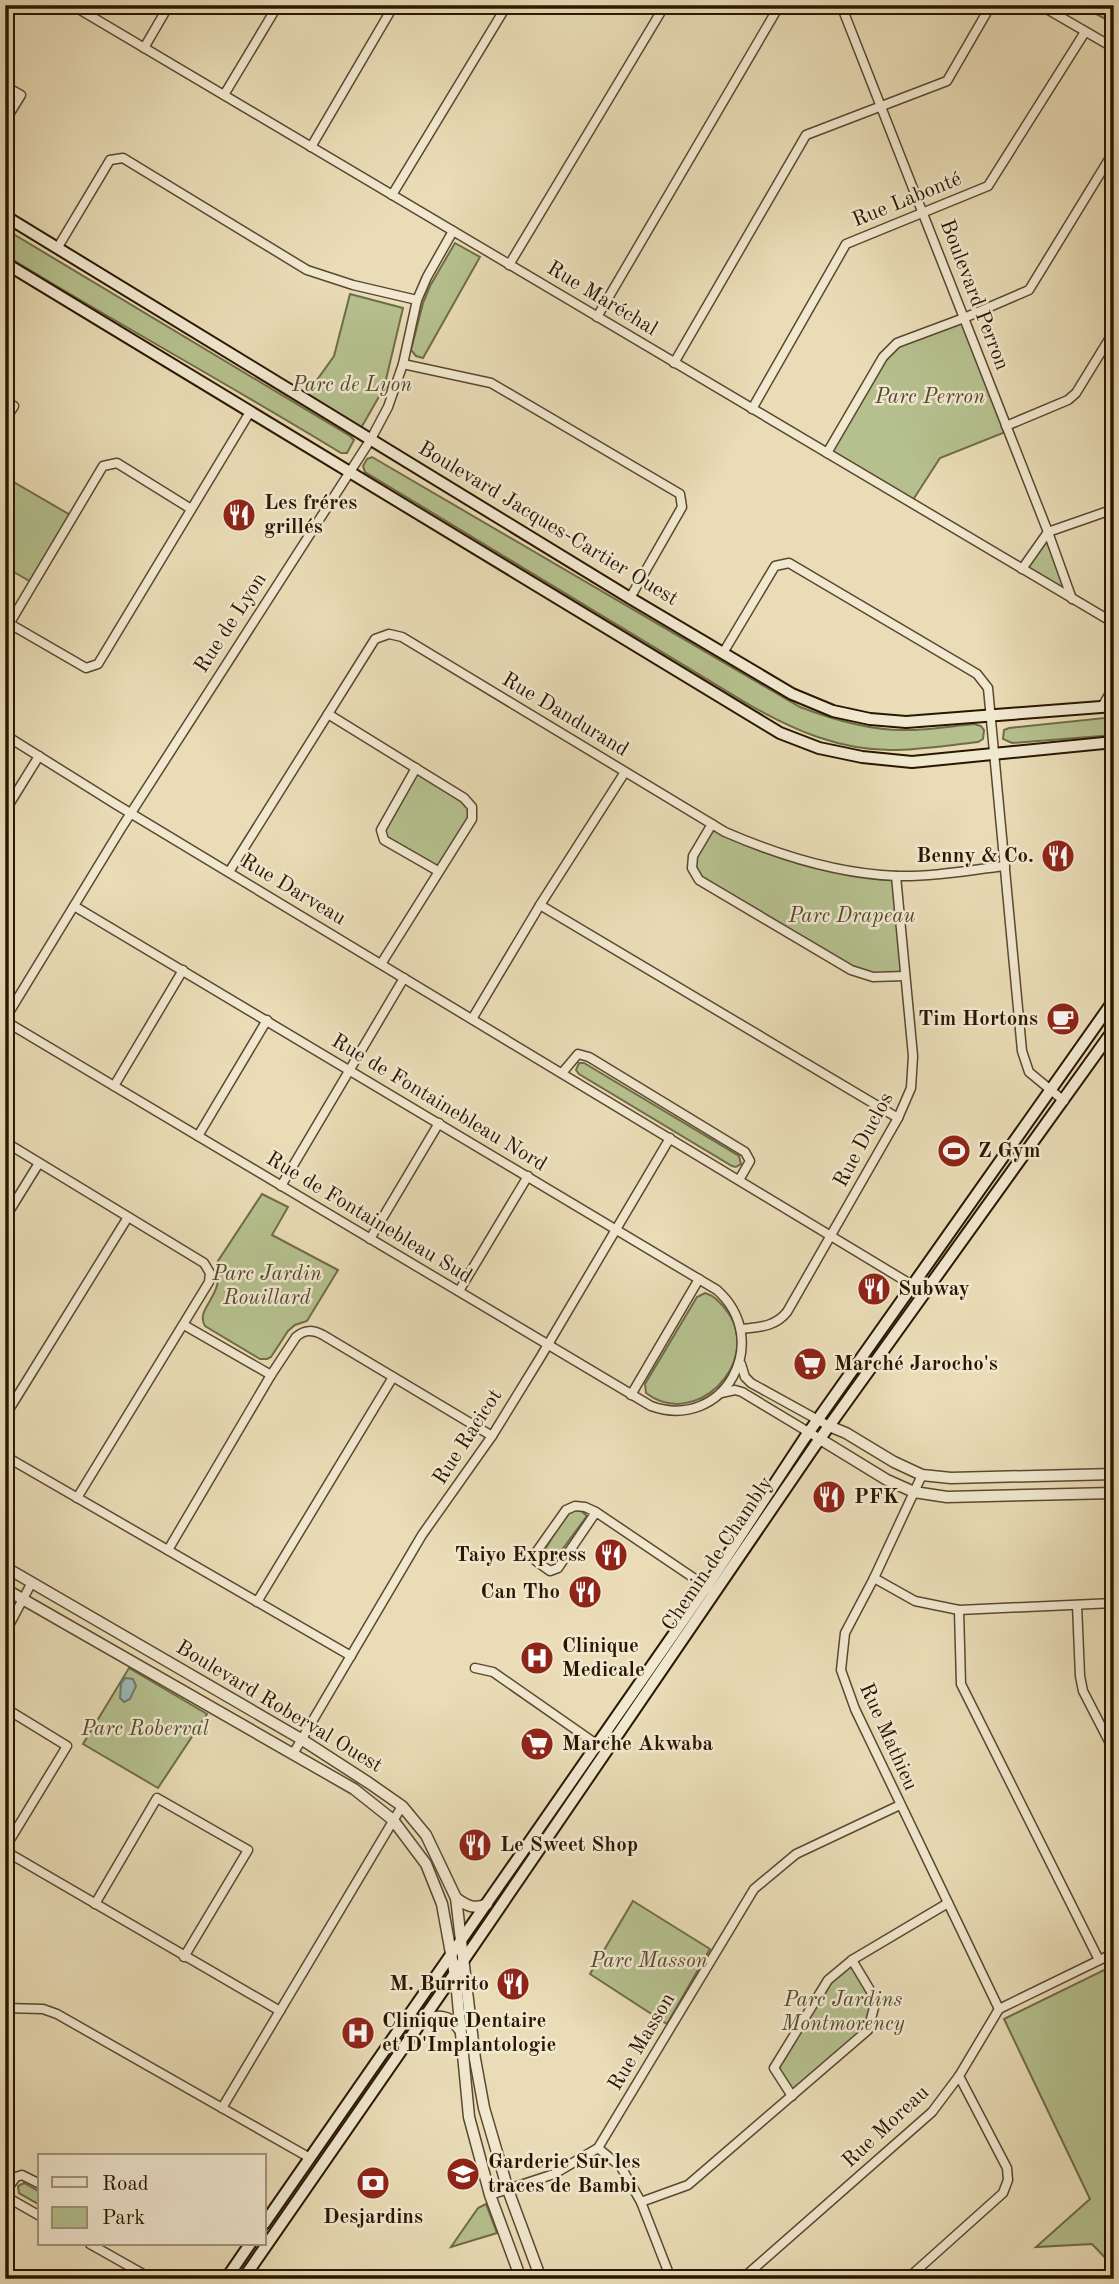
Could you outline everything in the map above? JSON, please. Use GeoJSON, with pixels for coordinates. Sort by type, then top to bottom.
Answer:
{"type":"FeatureCollection","features":[{"type":"Feature","properties":{"kind":"main road","name":"Boulevard Jacques-Cartier Ouest"},"geometry":{"type":"LineString","coordinates":[[5,216],[792,694],[833,711],[870,719],[906,722],[1108,706]]}},
{"type":"Feature","properties":{"kind":"main road"},"geometry":{"type":"LineString","coordinates":[[5,263],[780,733],[819,748],[862,757],[912,762],[1114,742]]}},
{"type":"Feature","properties":{"kind":"main road","name":"Chemin de Chambly"},"geometry":{"type":"LineString","coordinates":[[266,2246],[607,1751],[809,1432],[1114,1000]]}},
{"type":"Feature","properties":{"kind":"main road","name":"Chemin de Chambly"},"geometry":{"type":"LineString","coordinates":[[266,2221],[489,1903],[596,1744],[711,1590],[1114,1029]]}},
{"type":"Feature","properties":{"kind":"main road"},"geometry":{"type":"LineString","coordinates":[[226,2279],[249,2246]]}},
{"type":"Feature","properties":{"kind":"main road","name":"Chemin de Chambly"},"geometry":{"type":"LineString","coordinates":[[243,2279],[266,2246]]}},
{"type":"Feature","properties":{"kind":"street","name":"Rue Maréchal"},"geometry":{"type":"LineString","coordinates":[[72,5],[1114,623]]}},
{"type":"Feature","properties":{"kind":"street"},"geometry":{"type":"LineString","coordinates":[[144,48],[169,5]]}},
{"type":"Feature","properties":{"kind":"street"},"geometry":{"type":"LineString","coordinates":[[224,95],[278,5]]}},
{"type":"Feature","properties":{"kind":"street"},"geometry":{"type":"LineString","coordinates":[[311,147],[394,5]]}},
{"type":"Feature","properties":{"kind":"street"},"geometry":{"type":"LineString","coordinates":[[392,195],[507,5]]}},
{"type":"Feature","properties":{"kind":"street"},"geometry":{"type":"LineString","coordinates":[[509,265],[665,5]]}},
{"type":"Feature","properties":{"kind":"street"},"geometry":{"type":"LineString","coordinates":[[597,317],[782,5]]}},
{"type":"Feature","properties":{"kind":"street","name":"Boulevard Perron"},"geometry":{"type":"LineString","coordinates":[[841,5],[1072,599]]}},
{"type":"Feature","properties":{"kind":"street"},"geometry":{"type":"LineString","coordinates":[[674,363],[806,135],[947,81],[991,5]]}},
{"type":"Feature","properties":{"kind":"street"},"geometry":{"type":"LineString","coordinates":[[1040,5],[1114,48]]}},
{"type":"Feature","properties":{"kind":"street","name":"Rue Labonté"},"geometry":{"type":"LineString","coordinates":[[752,409],[846,244],[988,186],[1085,32]]}},
{"type":"Feature","properties":{"kind":"street"},"geometry":{"type":"LineString","coordinates":[[5,86],[21,95],[5,121]]}},
{"type":"Feature","properties":{"kind":"street"},"geometry":{"type":"LineString","coordinates":[[827,453],[883,357],[897,343],[1029,290],[1114,151]]}},
{"type":"Feature","properties":{"kind":"street"},"geometry":{"type":"LineString","coordinates":[[58,247],[110,160],[123,158],[307,270],[364,288],[417,300]]}},
{"type":"Feature","properties":{"kind":"street","name":"Rue de Lyon"},"geometry":{"type":"LineString","coordinates":[[5,1020],[131,813],[371,439],[388,407],[417,300],[453,231]]}},
{"type":"Feature","properties":{"kind":"street"},"geometry":{"type":"LineString","coordinates":[[1006,426],[1068,400],[1076,393],[1114,331]]}},
{"type":"Feature","properties":{"kind":"street"},"geometry":{"type":"LineString","coordinates":[[402,363],[491,383],[680,494],[682,507],[630,598]]}},
{"type":"Feature","properties":{"kind":"street"},"geometry":{"type":"LineString","coordinates":[[5,401],[14,406],[5,420]]}},
{"type":"Feature","properties":{"kind":"street"},"geometry":{"type":"LineString","coordinates":[[191,509],[117,463],[103,466],[7,627],[86,668],[98,664],[250,412]]}},
{"type":"Feature","properties":{"kind":"street"},"geometry":{"type":"LineString","coordinates":[[1021,569],[1048,532],[1114,509]]}},
{"type":"Feature","properties":{"kind":"street"},"geometry":{"type":"LineString","coordinates":[[723,653],[775,566],[789,563],[977,674],[988,688],[1022,1051],[1029,1072],[1064,1101]]}},
{"type":"Feature","properties":{"kind":"street","name":"Rue Dandurand"},"geometry":{"type":"LineString","coordinates":[[229,872],[375,639],[389,634],[402,637],[725,832],[770,852],[843,869],[896,876],[1005,866]]}},
{"type":"Feature","properties":{"kind":"street"},"geometry":{"type":"LineString","coordinates":[[1108,706],[1114,686]]}},
{"type":"Feature","properties":{"kind":"street"},"geometry":{"type":"LineString","coordinates":[[328,714],[464,798],[472,807],[472,819],[381,964]]}},
{"type":"Feature","properties":{"kind":"street","name":"Rue Darveau"},"geometry":{"type":"LineString","coordinates":[[5,735],[912,1285]]}},
{"type":"Feature","properties":{"kind":"street"},"geometry":{"type":"LineString","coordinates":[[5,811],[39,756]]}},
{"type":"Feature","properties":{"kind":"street"},"geometry":{"type":"LineString","coordinates":[[416,768],[381,830],[384,840],[438,871]]}},
{"type":"Feature","properties":{"kind":"street"},"geometry":{"type":"LineString","coordinates":[[472,1019],[540,905],[625,772]]}},
{"type":"Feature","properties":{"kind":"street"},"geometry":{"type":"LineString","coordinates":[[712,824],[693,856],[692,868],[699,880],[851,970],[873,977],[905,976]]}},
{"type":"Feature","properties":{"kind":"street","name":"Rue Duclos"},"geometry":{"type":"LineString","coordinates":[[741,1329],[771,1325],[780,1320],[790,1308],[898,1118],[911,1087],[913,1056],[896,876]]}},
{"type":"Feature","properties":{"kind":"street"},"geometry":{"type":"LineString","coordinates":[[540,905],[898,1118]]}},
{"type":"Feature","properties":{"kind":"street","name":"Rue de Fontainebleau Nord"},"geometry":{"type":"LineString","coordinates":[[74,906],[717,1290],[736,1313],[741,1329],[740,1361]]}},
{"type":"Feature","properties":{"kind":"street"},"geometry":{"type":"LineString","coordinates":[[114,1086],[183,970]]}},
{"type":"Feature","properties":{"kind":"street"},"geometry":{"type":"LineString","coordinates":[[281,1186],[404,978]]}},
{"type":"Feature","properties":{"kind":"street","name":"Rue de Fontainebleau Sud"},"geometry":{"type":"LineString","coordinates":[[5,1020],[631,1395],[658,1408],[677,1410],[704,1405],[721,1392]]}},
{"type":"Feature","properties":{"kind":"street"},"geometry":{"type":"LineString","coordinates":[[198,1136],[267,1020]]}},
{"type":"Feature","properties":{"kind":"street"},"geometry":{"type":"LineString","coordinates":[[562,1073],[578,1054],[589,1057],[745,1152],[750,1161],[739,1180]]}},
{"type":"Feature","properties":{"kind":"street"},"geometry":{"type":"LineString","coordinates":[[370,1238],[439,1123]]}},
{"type":"Feature","properties":{"kind":"street","name":"Rue Racicot"},"geometry":{"type":"LineString","coordinates":[[293,1754],[422,1535],[492,1436],[670,1138]]}},
{"type":"Feature","properties":{"kind":"street"},"geometry":{"type":"LineString","coordinates":[[5,1142],[208,1267],[209,1282],[78,1498]]}},
{"type":"Feature","properties":{"kind":"street"},"geometry":{"type":"LineString","coordinates":[[5,1219],[39,1163]]}},
{"type":"Feature","properties":{"kind":"street"},"geometry":{"type":"LineString","coordinates":[[458,1291],[528,1176]]}},
{"type":"Feature","properties":{"kind":"street"},"geometry":{"type":"LineString","coordinates":[[5,1416],[128,1217]]}},
{"type":"Feature","properties":{"kind":"street"},"geometry":{"type":"LineString","coordinates":[[631,1395],[699,1279]]}},
{"type":"Feature","properties":{"kind":"street"},"geometry":{"type":"LineString","coordinates":[[184,1325],[271,1375]]}},
{"type":"Feature","properties":{"kind":"street"},"geometry":{"type":"LineString","coordinates":[[167,1550],[271,1375],[296,1337],[309,1330],[323,1335],[492,1436]]}},
{"type":"Feature","properties":{"kind":"street"},"geometry":{"type":"LineString","coordinates":[[740,1361],[743,1373],[751,1383],[922,1475],[951,1478],[1114,1474]]}},
{"type":"Feature","properties":{"kind":"street"},"geometry":{"type":"LineString","coordinates":[[721,1392],[740,1361]]}},
{"type":"Feature","properties":{"kind":"street"},"geometry":{"type":"LineString","coordinates":[[257,1602],[393,1377]]}},
{"type":"Feature","properties":{"kind":"street"},"geometry":{"type":"LineString","coordinates":[[721,1392],[742,1392],[887,1480],[914,1492],[947,1497],[1114,1493]]}},
{"type":"Feature","properties":{"kind":"street"},"geometry":{"type":"LineString","coordinates":[[5,1456],[351,1656]]}},
{"type":"Feature","properties":{"kind":"street","name":"Rue Mathieu"},"geometry":{"type":"LineString","coordinates":[[922,1475],[845,1633],[841,1670],[855,1709],[999,2009]]}},
{"type":"Feature","properties":{"kind":"street"},"geometry":{"type":"LineString","coordinates":[[596,1512],[558,1568],[550,1571],[536,1561],[537,1551],[566,1510],[575,1506],[585,1507],[596,1512],[711,1590]]}},
{"type":"Feature","properties":{"kind":"street","name":"Boulevard Roberval Ouest"},"geometry":{"type":"LineString","coordinates":[[5,1567],[301,1739],[402,1806],[426,1836],[456,1898],[475,2059],[484,2108],[508,2190],[541,2279]]}},
{"type":"Feature","properties":{"kind":"street"},"geometry":{"type":"LineString","coordinates":[[874,1578],[915,1601],[959,1610],[1114,1603]]}},
{"type":"Feature","properties":{"kind":"street"},"geometry":{"type":"LineString","coordinates":[[5,1633],[32,1582]]}},
{"type":"Feature","properties":{"kind":"street","name":"Boulevard Roberval Ouest"},"geometry":{"type":"LineString","coordinates":[[5,1589],[354,1789],[393,1820],[426,1864],[442,1904],[452,1954],[469,2112],[490,2195],[522,2279]]}},
{"type":"Feature","properties":{"kind":"street"},"geometry":{"type":"LineString","coordinates":[[1077,1605],[1083,1691],[1114,1751]]}},
{"type":"Feature","properties":{"kind":"street"},"geometry":{"type":"LineString","coordinates":[[959,1610],[961,1684],[1099,1960]]}},
{"type":"Feature","properties":{"kind":"street"},"geometry":{"type":"LineString","coordinates":[[475,1668],[493,1672],[607,1751]]}},
{"type":"Feature","properties":{"kind":"street"},"geometry":{"type":"LineString","coordinates":[[5,1709],[67,1746],[5,1850],[280,2011]]}},
{"type":"Feature","properties":{"kind":"street"},"geometry":{"type":"LineString","coordinates":[[95,1904],[158,1798],[248,1850],[184,1957]]}},
{"type":"Feature","properties":{"kind":"street","name":"Rue Masson"},"geometry":{"type":"LineString","coordinates":[[490,2195],[554,2174],[598,2148],[754,1889],[796,1854],[900,1805]]}},
{"type":"Feature","properties":{"kind":"street"},"geometry":{"type":"LineString","coordinates":[[222,2108],[402,1806]]}},
{"type":"Feature","properties":{"kind":"street"},"geometry":{"type":"LineString","coordinates":[[456,1898],[471,1907],[480,1908],[489,1903]]}},
{"type":"Feature","properties":{"kind":"street"},"geometry":{"type":"LineString","coordinates":[[792,2096],[774,2068],[828,1980],[852,1959],[948,1903]]}},
{"type":"Feature","properties":{"kind":"street"},"geometry":{"type":"LineString","coordinates":[[999,2009],[1114,1953]]}},
{"type":"Feature","properties":{"kind":"street"},"geometry":{"type":"LineString","coordinates":[[641,2202],[688,2185],[869,2030],[876,2000],[852,1959]]}},
{"type":"Feature","properties":{"kind":"street"},"geometry":{"type":"LineString","coordinates":[[5,2008],[43,2009],[57,2014],[310,2158]]}},
{"type":"Feature","properties":{"kind":"street","name":"Rue Moreau"},"geometry":{"type":"LineString","coordinates":[[742,2279],[932,2112],[959,2076],[999,2009]]}},
{"type":"Feature","properties":{"kind":"street"},"geometry":{"type":"LineString","coordinates":[[421,2023],[435,2016],[444,2017],[455,2023],[461,2032]]}},
{"type":"Feature","properties":{"kind":"street"},"geometry":{"type":"LineString","coordinates":[[907,2279],[994,2202],[1003,2193],[1008,2180],[1007,2168],[959,2076]]}},
{"type":"Feature","properties":{"kind":"street"},"geometry":{"type":"LineString","coordinates":[[469,2112],[484,2108]]}},
{"type":"Feature","properties":{"kind":"street"},"geometry":{"type":"LineString","coordinates":[[598,2148],[621,2167],[641,2202],[670,2279]]}},
{"type":"Feature","properties":{"kind":"street"},"geometry":{"type":"LineString","coordinates":[[38,2183],[22,2175],[16,2177],[6,2197],[38,2215]]}},
{"type":"Feature","properties":{"kind":"street"},"geometry":{"type":"LineString","coordinates":[[94,2246],[152,2279]]}},
{"type":"Feature","properties":{"kind":"green space"},"geometry":{"type":"Polygon","coordinates":[[[1100,5],[1114,5],[1111,22],[1096,14],[1100,5]]]}},
{"type":"Feature","properties":{"kind":"green space"},"geometry":{"type":"Polygon","coordinates":[[[5,229],[350,436],[354,440],[347,453],[341,453],[5,255],[5,229]]]}},
{"type":"Feature","properties":{"kind":"green space"},"geometry":{"type":"Polygon","coordinates":[[[455,243],[480,257],[423,358],[416,356],[411,350],[423,303],[455,243]]]}},
{"type":"Feature","properties":{"kind":"green space","name":"Parc de Lyon"},"geometry":{"type":"Polygon","coordinates":[[[350,294],[403,308],[384,388],[361,428],[307,394],[334,356],[350,294]]]}},
{"type":"Feature","properties":{"kind":"green space","name":"Parc Perron"},"geometry":{"type":"Polygon","coordinates":[[[964,318],[1008,431],[940,458],[911,503],[827,453],[883,357],[897,343],[964,318]]]}},
{"type":"Feature","properties":{"kind":"green space"},"geometry":{"type":"Polygon","coordinates":[[[372,457],[800,707],[839,720],[880,729],[915,730],[974,724],[984,730],[983,739],[978,742],[891,750],[853,746],[799,730],[748,704],[365,472],[363,466],[367,459],[372,457]]]}},
{"type":"Feature","properties":{"kind":"green space"},"geometry":{"type":"Polygon","coordinates":[[[5,477],[72,516],[33,583],[5,567],[5,477]]]}},
{"type":"Feature","properties":{"kind":"green space"},"geometry":{"type":"Polygon","coordinates":[[[1048,532],[1072,599],[1022,569],[1048,532]]]}},
{"type":"Feature","properties":{"kind":"green space"},"geometry":{"type":"Polygon","coordinates":[[[1114,717],[1114,735],[1012,743],[1003,739],[1004,730],[1009,728],[1114,717]]]}},
{"type":"Feature","properties":{"kind":"green space"},"geometry":{"type":"Polygon","coordinates":[[[416,768],[464,798],[472,819],[438,871],[384,840],[381,830],[416,768]]]}},
{"type":"Feature","properties":{"kind":"green space","name":"Parc Drapeau"},"geometry":{"type":"Polygon","coordinates":[[[712,824],[725,832],[843,869],[896,876],[905,976],[873,977],[851,970],[699,880],[693,856],[712,824]]]}},
{"type":"Feature","properties":{"kind":"green space"},"geometry":{"type":"Polygon","coordinates":[[[579,1063],[584,1063],[739,1156],[741,1164],[732,1166],[579,1074],[576,1070],[579,1063]]]}},
{"type":"Feature","properties":{"kind":"green space","name":"Parc Jardin Rouillard"},"geometry":{"type":"Polygon","coordinates":[[[262,1194],[288,1207],[272,1235],[338,1270],[307,1321],[288,1331],[267,1359],[260,1359],[205,1326],[203,1319],[217,1284],[216,1264],[262,1194]]]}},
{"type":"Feature","properties":{"kind":"green space"},"geometry":{"type":"Polygon","coordinates":[[[705,1293],[722,1304],[737,1334],[736,1353],[729,1371],[718,1386],[702,1398],[684,1403],[665,1402],[646,1393],[645,1384],[697,1297],[705,1293]]]}},
{"type":"Feature","properties":{"kind":"green space"},"geometry":{"type":"Polygon","coordinates":[[[578,1508],[587,1516],[553,1562],[544,1556],[544,1551],[569,1509],[578,1508]]]}},
{"type":"Feature","properties":{"kind":"green space","name":"Parc Roberval"},"geometry":{"type":"Polygon","coordinates":[[[129,1668],[207,1714],[158,1788],[83,1744],[129,1668]]]}},
{"type":"Feature","properties":{"kind":"green space","name":"Parc Masson"},"geometry":{"type":"Polygon","coordinates":[[[633,1901],[710,1949],[667,2024],[590,1974],[633,1901]]]}},
{"type":"Feature","properties":{"kind":"green space","name":"Parc Jardins Montmorency"},"geometry":{"type":"Polygon","coordinates":[[[852,1960],[876,2000],[868,2030],[792,2096],[774,2068],[828,1980],[852,1960]]]}},
{"type":"Feature","properties":{"kind":"green space"},"geometry":{"type":"Polygon","coordinates":[[[1104,1970],[1114,1990],[1114,2267],[1092,2244],[1036,2247],[1090,2199],[1004,2019],[1104,1970]]]}},
{"type":"Feature","properties":{"kind":"green space"},"geometry":{"type":"Polygon","coordinates":[[[24,2183],[38,2191],[38,2204],[19,2193],[18,2186],[24,2183]]]}},
{"type":"Feature","properties":{"kind":"green space"},"geometry":{"type":"Polygon","coordinates":[[[486,2204],[497,2233],[451,2247],[478,2208],[486,2204]]]}},
{"type":"Feature","properties":{"kind":"water"},"geometry":{"type":"Polygon","coordinates":[[[125,1678],[133,1679],[136,1686],[130,1699],[124,1702],[120,1698],[121,1684],[125,1678]]]}},
{"type":"Feature","properties":{"kind":"place","name":"Les fréres grillés"},"geometry":{"type":"Point","coordinates":[239,515]}},
{"type":"Feature","properties":{"kind":"place","name":"Benny & Co."},"geometry":{"type":"Point","coordinates":[1058,856]}},
{"type":"Feature","properties":{"kind":"place","name":"Tim Hortons"},"geometry":{"type":"Point","coordinates":[1063,1019]}},
{"type":"Feature","properties":{"kind":"place","name":"Z Gym"},"geometry":{"type":"Point","coordinates":[954,1151]}},
{"type":"Feature","properties":{"kind":"place","name":"Subway"},"geometry":{"type":"Point","coordinates":[874,1289]}},
{"type":"Feature","properties":{"kind":"place","name":"Marché Jarocho's"},"geometry":{"type":"Point","coordinates":[810,1364]}},
{"type":"Feature","properties":{"kind":"place","name":"PFK"},"geometry":{"type":"Point","coordinates":[829,1497]}},
{"type":"Feature","properties":{"kind":"place","name":"Taiyo Express"},"geometry":{"type":"Point","coordinates":[611,1555]}},
{"type":"Feature","properties":{"kind":"place","name":"Can Tho"},"geometry":{"type":"Point","coordinates":[585,1592]}},
{"type":"Feature","properties":{"kind":"place","name":"Clinique Medicale"},"geometry":{"type":"Point","coordinates":[537,1658]}},
{"type":"Feature","properties":{"kind":"place","name":"Marche Akwaba"},"geometry":{"type":"Point","coordinates":[537,1744]}},
{"type":"Feature","properties":{"kind":"place","name":"Le Sweet Shop"},"geometry":{"type":"Point","coordinates":[475,1845]}},
{"type":"Feature","properties":{"kind":"place","name":"M. Burrito"},"geometry":{"type":"Point","coordinates":[513,1984]}},
{"type":"Feature","properties":{"kind":"place","name":"Clinique Dentaire et D'Implantologie"},"geometry":{"type":"Point","coordinates":[358,2033]}},
{"type":"Feature","properties":{"kind":"place","name":"Garderie Sur les traces de Bambi"},"geometry":{"type":"Point","coordinates":[463,2174]}},
{"type":"Feature","properties":{"kind":"place","name":"Desjardins"},"geometry":{"type":"Point","coordinates":[373,2183]}}]}
